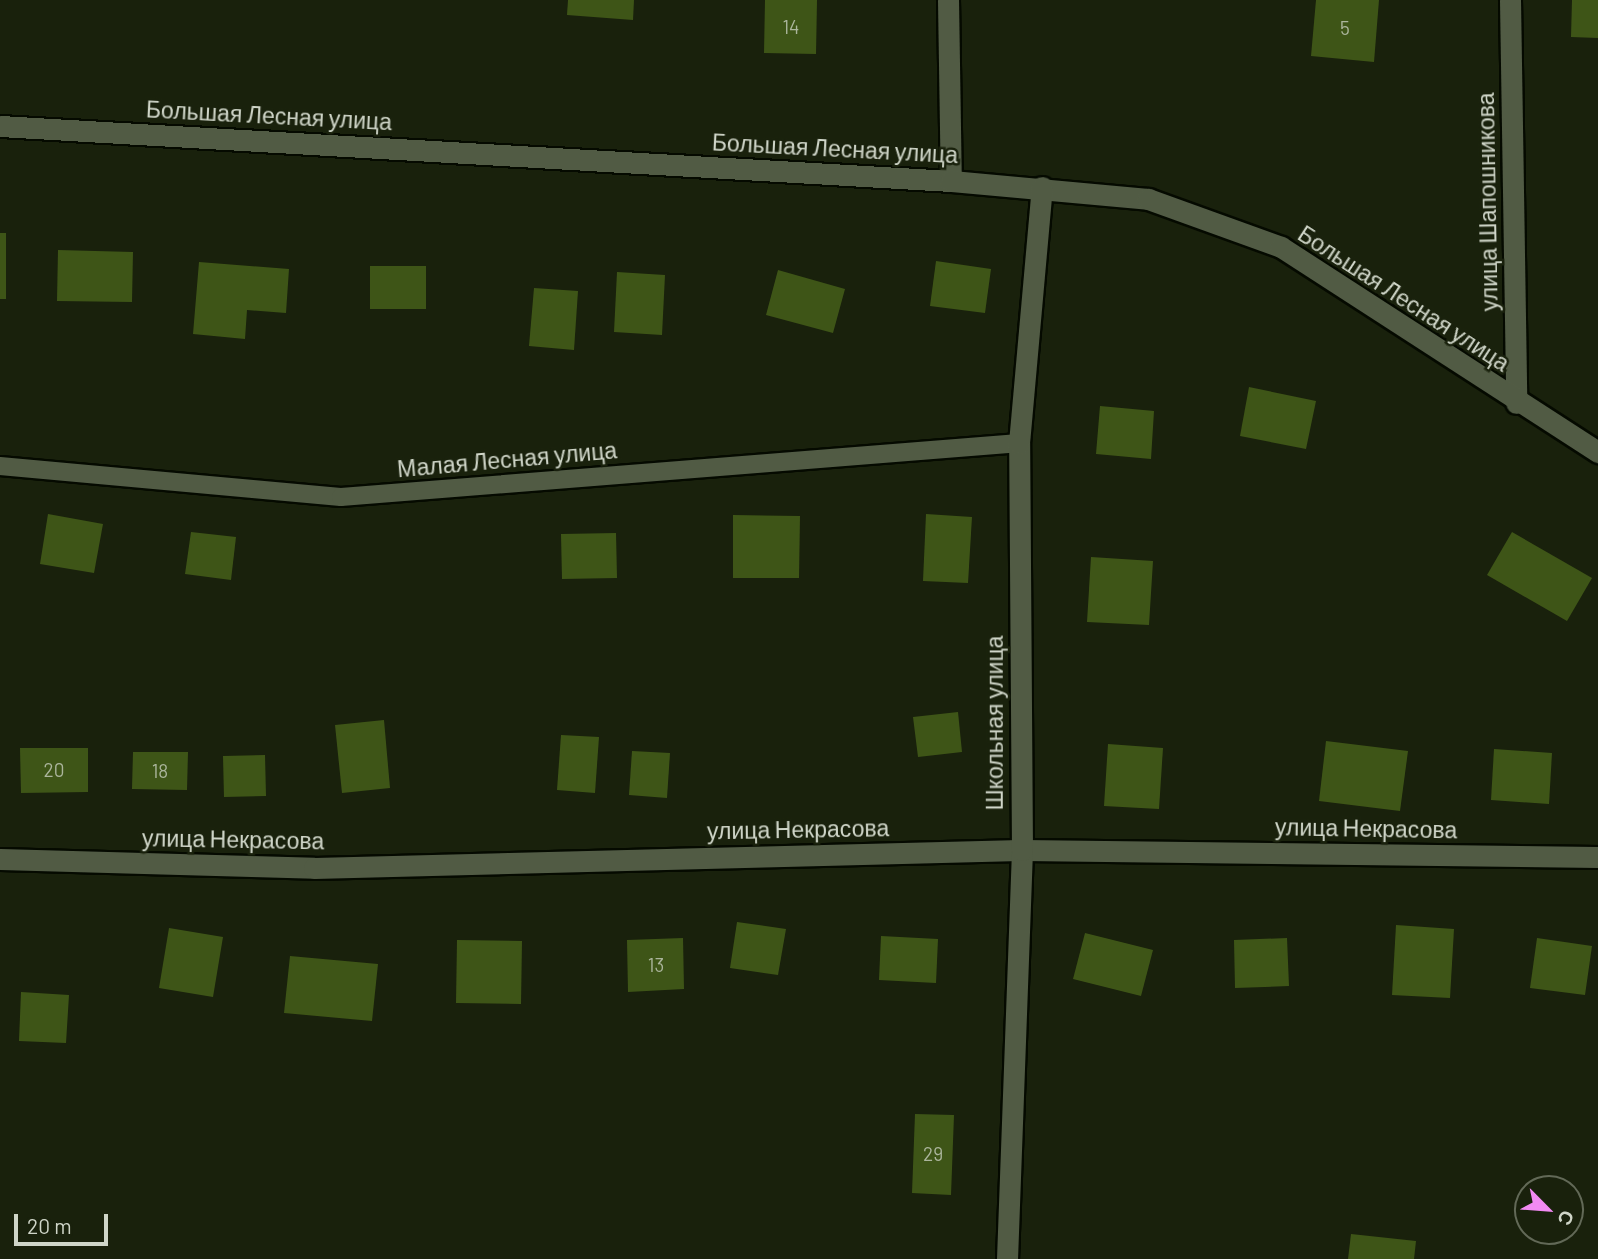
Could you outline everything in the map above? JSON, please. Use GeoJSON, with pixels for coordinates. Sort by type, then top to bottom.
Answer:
{"type":"FeatureCollection","features":[{"type":"Feature","properties":{"kind":"street"},"geometry":{"type":"LineString","coordinates":[[948,0],[951,181]]}},
{"type":"Feature","properties":{"kind":"street","name":"улица Шапошникова"},"geometry":{"type":"LineString","coordinates":[[1510,0],[1516,402]]}},
{"type":"Feature","properties":{"kind":"street","name":"Большая Лесная улица"},"geometry":{"type":"LineString","coordinates":[[0,126],[951,181],[1042,187],[1148,199],[1281,247],[1516,402],[1598,452]]}},
{"type":"Feature","properties":{"kind":"street","name":"Школьная улица"},"geometry":{"type":"LineString","coordinates":[[1007,1259],[1021,850],[1018,443],[1042,187]]}},
{"type":"Feature","properties":{"kind":"street","name":"улица Некрасова"},"geometry":{"type":"LineString","coordinates":[[0,859],[314,868],[1021,850],[1598,857]]}},
{"type":"Feature","properties":{"kind":"lane","name":"Малая Лесная улица"},"geometry":{"type":"LineString","coordinates":[[0,466],[341,497],[1018,443]]}},
{"type":"Feature","properties":{"kind":"building"},"geometry":{"type":"Polygon","coordinates":[[[568,0],[634,0],[633,20],[567,15],[568,0]]]}},
{"type":"Feature","properties":{"kind":"building"},"geometry":{"type":"Polygon","coordinates":[[[765,0],[817,0],[816,54],[764,53],[765,0]]]}},
{"type":"Feature","properties":{"kind":"building"},"geometry":{"type":"Polygon","coordinates":[[[1316,0],[1379,0],[1374,62],[1311,56],[1316,0]]]}},
{"type":"Feature","properties":{"kind":"building"},"geometry":{"type":"Polygon","coordinates":[[[1572,0],[1598,0],[1598,38],[1571,37],[1572,0]]]}},
{"type":"Feature","properties":{"kind":"building"},"geometry":{"type":"Polygon","coordinates":[[[0,233],[6,233],[6,299],[0,299],[0,233]]]}},
{"type":"Feature","properties":{"kind":"building"},"geometry":{"type":"Polygon","coordinates":[[[58,250],[133,252],[132,302],[57,301],[58,250]]]}},
{"type":"Feature","properties":{"kind":"building"},"geometry":{"type":"Polygon","coordinates":[[[936,261],[991,269],[985,313],[930,306],[936,261]]]}},
{"type":"Feature","properties":{"kind":"building"},"geometry":{"type":"Polygon","coordinates":[[[199,262],[289,269],[286,313],[247,310],[245,339],[193,334],[199,262]]]}},
{"type":"Feature","properties":{"kind":"building"},"geometry":{"type":"Polygon","coordinates":[[[370,266],[426,266],[426,309],[370,309],[370,266]]]}},
{"type":"Feature","properties":{"kind":"building"},"geometry":{"type":"Polygon","coordinates":[[[778,270],[845,289],[833,333],[766,315],[778,270]]]}},
{"type":"Feature","properties":{"kind":"building"},"geometry":{"type":"Polygon","coordinates":[[[617,272],[665,275],[662,335],[614,332],[617,272]]]}},
{"type":"Feature","properties":{"kind":"building"},"geometry":{"type":"Polygon","coordinates":[[[534,288],[578,291],[574,350],[529,346],[534,288]]]}},
{"type":"Feature","properties":{"kind":"building"},"geometry":{"type":"Polygon","coordinates":[[[1249,387],[1316,401],[1306,449],[1240,436],[1249,387]]]}},
{"type":"Feature","properties":{"kind":"building"},"geometry":{"type":"Polygon","coordinates":[[[1100,406],[1154,411],[1151,459],[1096,454],[1100,406]]]}},
{"type":"Feature","properties":{"kind":"building"},"geometry":{"type":"Polygon","coordinates":[[[48,514],[103,524],[94,573],[40,564],[48,514]]]}},
{"type":"Feature","properties":{"kind":"building"},"geometry":{"type":"Polygon","coordinates":[[[926,514],[972,517],[968,583],[923,581],[926,514]]]}},
{"type":"Feature","properties":{"kind":"building"},"geometry":{"type":"Polygon","coordinates":[[[733,515],[800,516],[799,578],[733,578],[733,515]]]}},
{"type":"Feature","properties":{"kind":"building"},"geometry":{"type":"Polygon","coordinates":[[[191,532],[236,537],[231,580],[185,574],[191,532]]]}},
{"type":"Feature","properties":{"kind":"building"},"geometry":{"type":"Polygon","coordinates":[[[1512,532],[1592,578],[1567,621],[1487,575],[1512,532]]]}},
{"type":"Feature","properties":{"kind":"building"},"geometry":{"type":"Polygon","coordinates":[[[616,533],[617,578],[562,579],[561,534],[616,533]]]}},
{"type":"Feature","properties":{"kind":"building"},"geometry":{"type":"Polygon","coordinates":[[[1091,557],[1153,561],[1149,625],[1087,622],[1091,557]]]}},
{"type":"Feature","properties":{"kind":"building"},"geometry":{"type":"Polygon","coordinates":[[[958,712],[962,752],[918,757],[913,717],[958,712]]]}},
{"type":"Feature","properties":{"kind":"building"},"geometry":{"type":"Polygon","coordinates":[[[384,720],[390,788],[342,793],[335,725],[384,720]]]}},
{"type":"Feature","properties":{"kind":"building"},"geometry":{"type":"Polygon","coordinates":[[[561,735],[599,737],[595,793],[557,790],[561,735]]]}},
{"type":"Feature","properties":{"kind":"building"},"geometry":{"type":"Polygon","coordinates":[[[1326,741],[1408,751],[1400,811],[1319,801],[1326,741]]]}},
{"type":"Feature","properties":{"kind":"building"},"geometry":{"type":"Polygon","coordinates":[[[1108,744],[1163,748],[1159,809],[1104,806],[1108,744]]]}},
{"type":"Feature","properties":{"kind":"building"},"geometry":{"type":"Polygon","coordinates":[[[20,748],[88,748],[88,792],[21,793],[20,748]]]}},
{"type":"Feature","properties":{"kind":"building"},"geometry":{"type":"Polygon","coordinates":[[[1494,749],[1552,753],[1549,804],[1491,800],[1494,749]]]}},
{"type":"Feature","properties":{"kind":"building"},"geometry":{"type":"Polygon","coordinates":[[[632,751],[670,753],[667,798],[629,795],[632,751]]]}},
{"type":"Feature","properties":{"kind":"building"},"geometry":{"type":"Polygon","coordinates":[[[133,752],[188,752],[187,790],[132,789],[133,752]]]}},
{"type":"Feature","properties":{"kind":"building"},"geometry":{"type":"Polygon","coordinates":[[[265,755],[266,796],[224,797],[223,756],[265,755]]]}},
{"type":"Feature","properties":{"kind":"building"},"geometry":{"type":"Polygon","coordinates":[[[737,922],[786,929],[778,975],[730,968],[737,922]]]}},
{"type":"Feature","properties":{"kind":"building"},"geometry":{"type":"Polygon","coordinates":[[[1396,925],[1454,929],[1450,998],[1392,995],[1396,925]]]}},
{"type":"Feature","properties":{"kind":"building"},"geometry":{"type":"Polygon","coordinates":[[[169,928],[223,937],[213,997],[159,988],[169,928]]]}},
{"type":"Feature","properties":{"kind":"building"},"geometry":{"type":"Polygon","coordinates":[[[1085,933],[1153,950],[1141,996],[1073,979],[1085,933]]]}},
{"type":"Feature","properties":{"kind":"building"},"geometry":{"type":"Polygon","coordinates":[[[881,936],[938,939],[936,983],[879,980],[881,936]]]}},
{"type":"Feature","properties":{"kind":"building"},"geometry":{"type":"Polygon","coordinates":[[[683,938],[684,989],[628,992],[627,940],[683,938]]]}},
{"type":"Feature","properties":{"kind":"building"},"geometry":{"type":"Polygon","coordinates":[[[1287,938],[1289,986],[1235,988],[1234,940],[1287,938]]]}},
{"type":"Feature","properties":{"kind":"building"},"geometry":{"type":"Polygon","coordinates":[[[1537,938],[1592,946],[1585,995],[1530,988],[1537,938]]]}},
{"type":"Feature","properties":{"kind":"building"},"geometry":{"type":"Polygon","coordinates":[[[457,940],[522,941],[521,1004],[456,1003],[457,940]]]}},
{"type":"Feature","properties":{"kind":"building"},"geometry":{"type":"Polygon","coordinates":[[[290,956],[378,964],[372,1021],[284,1013],[290,956]]]}},
{"type":"Feature","properties":{"kind":"building"},"geometry":{"type":"Polygon","coordinates":[[[21,992],[69,995],[66,1043],[19,1041],[21,992]]]}},
{"type":"Feature","properties":{"kind":"building"},"geometry":{"type":"Polygon","coordinates":[[[915,1114],[954,1115],[951,1195],[912,1193],[915,1114]]]}},
{"type":"Feature","properties":{"kind":"building"},"geometry":{"type":"Polygon","coordinates":[[[1351,1234],[1416,1241],[1414,1259],[1348,1259],[1351,1234]]]}}]}
